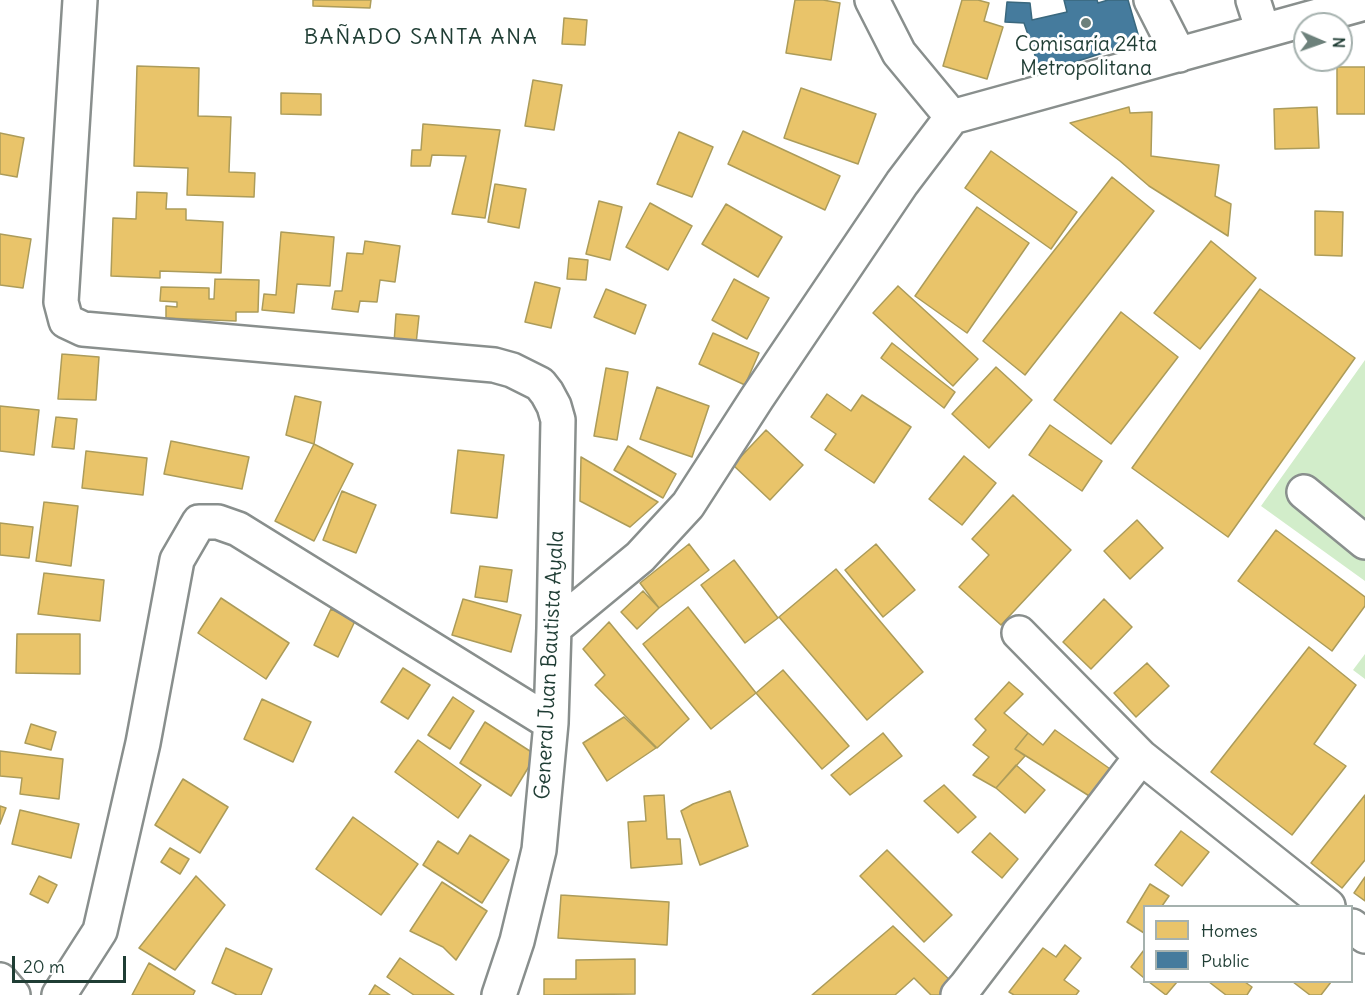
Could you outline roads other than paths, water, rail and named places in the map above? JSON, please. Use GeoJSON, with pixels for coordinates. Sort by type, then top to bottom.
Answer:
{"type":"FeatureCollection","features":[{"type":"Feature","properties":{"kind":"street","name":"General Juan Bautista Ayala"},"geometry":{"type":"LineString","coordinates":[[80,0],[61,302],[66,321],[83,329],[494,365],[512,370],[540,384],[554,406],[558,420],[551,723],[539,850],[517,941],[499,995]]}},
{"type":"Feature","properties":{"kind":"street"},"geometry":{"type":"LineString","coordinates":[[872,0],[899,53],[952,117]]}},
{"type":"Feature","properties":{"kind":"street"},"geometry":{"type":"LineString","coordinates":[[1151,0],[1179,55]]}},
{"type":"Feature","properties":{"kind":"street"},"geometry":{"type":"LineString","coordinates":[[1252,0],[1263,31]]}},
{"type":"Feature","properties":{"kind":"street"},"geometry":{"type":"LineString","coordinates":[[554,627],[640,557],[688,505],[896,192],[952,117],[1365,3]]}},
{"type":"Feature","properties":{"kind":"street"},"geometry":{"type":"LineString","coordinates":[[1304,492],[1365,542]]}},
{"type":"Feature","properties":{"kind":"street"},"geometry":{"type":"LineString","coordinates":[[60,995],[100,931],[143,743],[177,560],[198,522],[218,522],[238,529],[551,723]]}},
{"type":"Feature","properties":{"kind":"street"},"geometry":{"type":"LineString","coordinates":[[1019,633],[1141,757],[1327,905]]}},
{"type":"Feature","properties":{"kind":"street"},"geometry":{"type":"LineString","coordinates":[[966,992],[1141,757]]}},
{"type":"Feature","properties":{"kind":"street"},"geometry":{"type":"LineString","coordinates":[[1353,927],[1365,936]]}},
{"type":"Feature","properties":{"kind":"street"},"geometry":{"type":"LineString","coordinates":[[0,980],[14,995]]}},
{"type":"Feature","properties":{"kind":"place","name":"Comisaría 24ta Metropolitana"},"geometry":{"type":"Point","coordinates":[1086,23]}},
{"type":"Feature","properties":{"kind":"district","name":"BAÑADO SANTA ANA"},"geometry":{"type":"Point","coordinates":[421,38]}}]}
